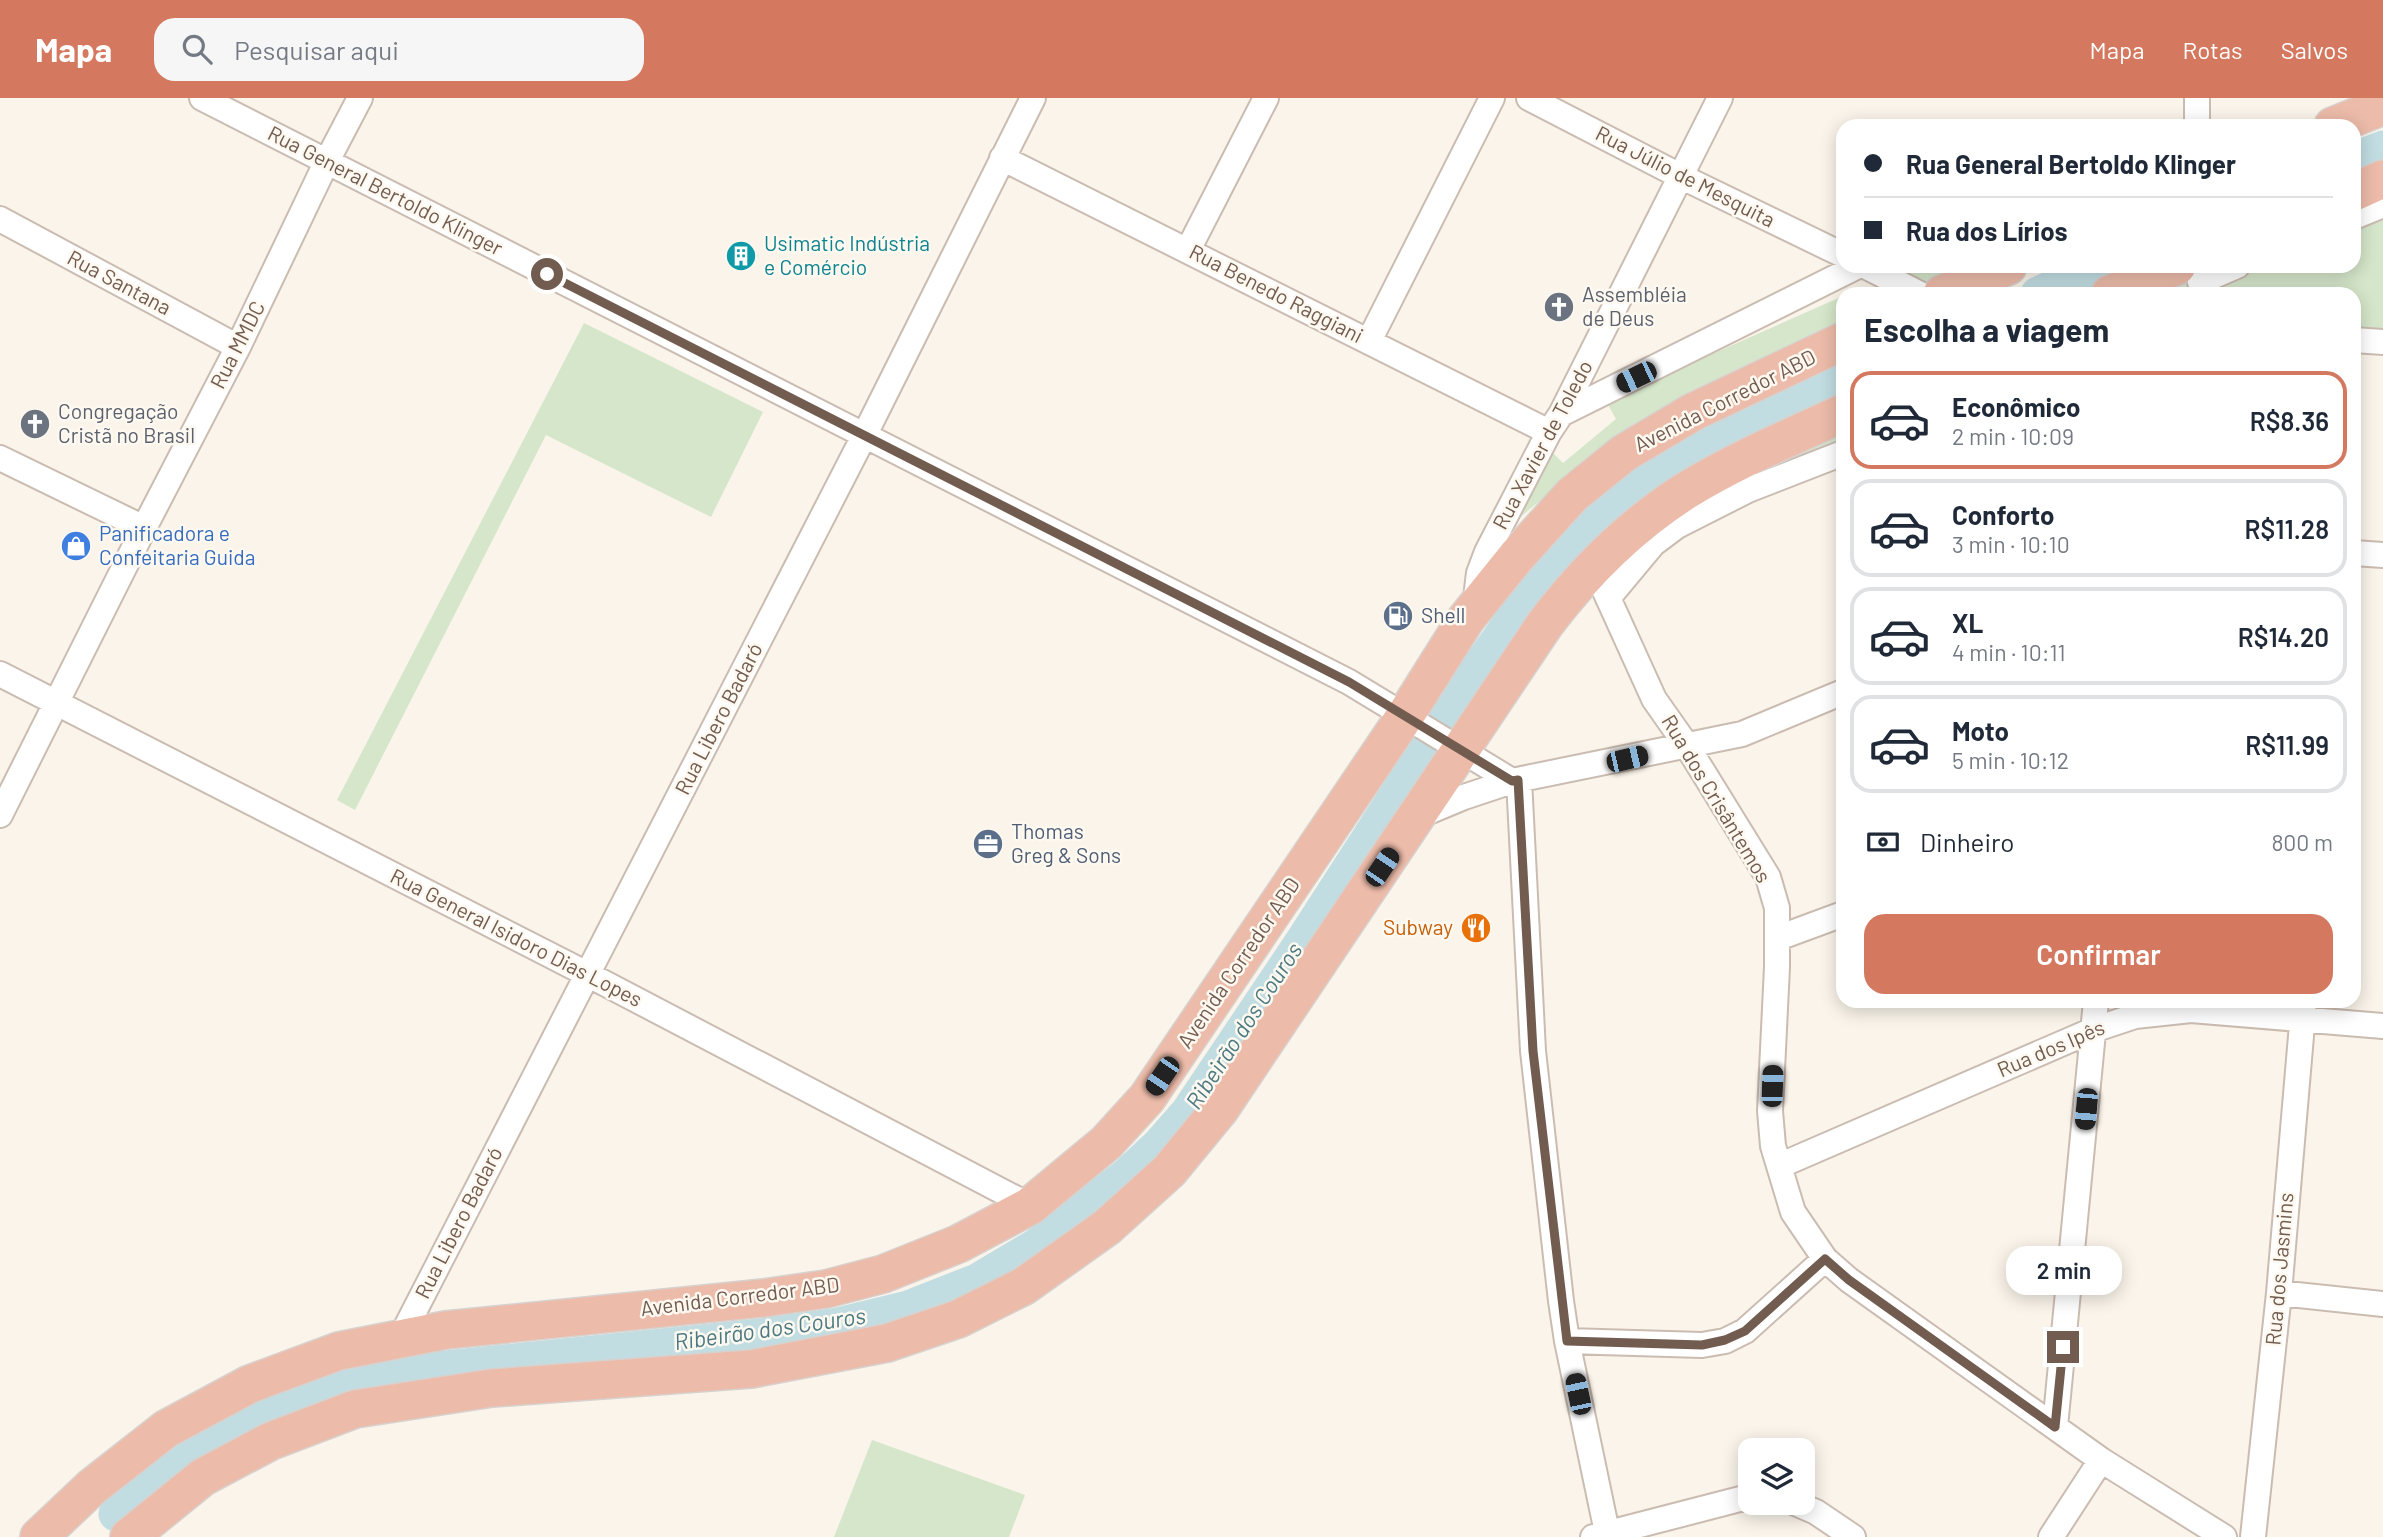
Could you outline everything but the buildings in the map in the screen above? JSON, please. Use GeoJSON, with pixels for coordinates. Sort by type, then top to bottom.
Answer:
{"type":"FeatureCollection","features":[{"type":"Feature","properties":{"kind":"highway"},"geometry":{"type":"LineString","coordinates":[[2351,119],[2383,107]]}},
{"type":"Feature","properties":{"kind":"highway"},"geometry":{"type":"LineString","coordinates":[[2361,189],[2383,179]]}},
{"type":"Feature","properties":{"kind":"highway"},"geometry":{"type":"LineString","coordinates":[[1958,287],[1992,273]]}},
{"type":"Feature","properties":{"kind":"highway"},"geometry":{"type":"LineString","coordinates":[[2145,287],[2195,277]]}},
{"type":"Feature","properties":{"kind":"highway","name":"Avenida Corredor ABD"},"geometry":{"type":"LineString","coordinates":[[39,1537],[92,1487],[166,1429],[250,1384],[338,1351],[446,1330],[764,1298],[826,1289],[883,1274],[958,1244],[1030,1206],[1106,1143],[1147,1098],[1411,719],[1475,608],[1516,556],[1572,495],[1624,453],[1693,412],[1836,344]]}},
{"type":"Feature","properties":{"kind":"highway"},"geometry":{"type":"LineString","coordinates":[[129,1537],[203,1477],[271,1441],[355,1409],[492,1388],[751,1369],[887,1343],[958,1319],[1024,1286],[1107,1227],[1168,1171],[1220,1109],[1415,817],[1455,746],[1567,595],[1601,582],[1640,525],[1683,493],[1743,476],[1836,417]]}},
{"type":"Feature","properties":{"kind":"street","name":"Rua General Bertoldo Klinger"},"geometry":{"type":"LineString","coordinates":[[202,98],[1349,682],[1515,780]]}},
{"type":"Feature","properties":{"kind":"street","name":"Rua MMDC"},"geometry":{"type":"LineString","coordinates":[[0,815],[238,347],[360,98]]}},
{"type":"Feature","properties":{"kind":"street","name":"Rua Libero Badaró"},"geometry":{"type":"LineString","coordinates":[[401,1337],[864,436],[1032,98]]}},
{"type":"Feature","properties":{"kind":"street"},"geometry":{"type":"LineString","coordinates":[[1188,250],[1266,98]]}},
{"type":"Feature","properties":{"kind":"street"},"geometry":{"type":"LineString","coordinates":[[1369,341],[1492,98]]}},
{"type":"Feature","properties":{"kind":"street","name":"Rua Júlio de Mesquita"},"geometry":{"type":"LineString","coordinates":[[1529,98],[1680,176],[1836,252]]}},
{"type":"Feature","properties":{"kind":"street","name":"Rua Xavier de Toledo"},"geometry":{"type":"LineString","coordinates":[[1475,608],[1479,573],[1487,552],[1720,98]]}},
{"type":"Feature","properties":{"kind":"street"},"geometry":{"type":"LineString","coordinates":[[2197,98],[2197,119]]}},
{"type":"Feature","properties":{"kind":"street","name":"Rua Benedo Raggiani"},"geometry":{"type":"LineString","coordinates":[[1002,158],[1369,341],[1555,423]]}},
{"type":"Feature","properties":{"kind":"street"},"geometry":{"type":"LineString","coordinates":[[2361,214],[2383,205]]}},
{"type":"Feature","properties":{"kind":"street","name":"Rua Santana"},"geometry":{"type":"LineString","coordinates":[[0,219],[238,347]]}},
{"type":"Feature","properties":{"kind":"street"},"geometry":{"type":"LineString","coordinates":[[1555,423],[1844,273]]}},
{"type":"Feature","properties":{"kind":"street"},"geometry":{"type":"LineString","coordinates":[[1879,273],[1906,287]]}},
{"type":"Feature","properties":{"kind":"street"},"geometry":{"type":"LineString","coordinates":[[2361,340],[2383,342]]}},
{"type":"Feature","properties":{"kind":"street"},"geometry":{"type":"LineString","coordinates":[[1743,476],[1836,455]]}},
{"type":"Feature","properties":{"kind":"street"},"geometry":{"type":"LineString","coordinates":[[0,458],[144,528]]}},
{"type":"Feature","properties":{"kind":"street"},"geometry":{"type":"LineString","coordinates":[[2361,553],[2383,555]]}},
{"type":"Feature","properties":{"kind":"street","name":"Rua dos Crisântemos"},"geometry":{"type":"LineString","coordinates":[[1601,582],[1654,699],[1687,746],[1768,877],[1777,908],[1778,938],[1770,1111],[1773,1146],[1793,1212],[1825,1259],[1849,1280],[2101,1460],[2224,1537]]}},
{"type":"Feature","properties":{"kind":"street","name":"Rua General Isidoro Dias Lopes"},"geometry":{"type":"LineString","coordinates":[[0,674],[587,974],[1030,1206]]}},
{"type":"Feature","properties":{"kind":"street"},"geometry":{"type":"LineString","coordinates":[[1415,817],[1515,780],[1742,734],[1836,695]]}},
{"type":"Feature","properties":{"kind":"street"},"geometry":{"type":"LineString","coordinates":[[1515,780],[1533,1051],[1567,1341],[1603,1536],[1738,1500]]}},
{"type":"Feature","properties":{"kind":"street"},"geometry":{"type":"LineString","coordinates":[[1778,938],[1836,917]]}},
{"type":"Feature","properties":{"kind":"street"},"geometry":{"type":"LineString","coordinates":[[2055,1427],[2095,1008]]}},
{"type":"Feature","properties":{"kind":"street","name":"Rua dos Ipês"},"geometry":{"type":"LineString","coordinates":[[1779,1166],[2093,1030],[2135,1016],[2191,1010],[2303,1010],[2383,1026]]}},
{"type":"Feature","properties":{"kind":"street","name":"Rua dos Jasmins"},"geometry":{"type":"LineString","coordinates":[[2253,1537],[2303,1010]]}},
{"type":"Feature","properties":{"kind":"street"},"geometry":{"type":"LineString","coordinates":[[1567,1341],[1702,1345],[1725,1340],[1745,1331],[1825,1259]]}},
{"type":"Feature","properties":{"kind":"street"},"geometry":{"type":"LineString","coordinates":[[2278,1293],[2383,1304]]}},
{"type":"Feature","properties":{"kind":"street"},"geometry":{"type":"LineString","coordinates":[[2051,1537],[2101,1460]]}},
{"type":"Feature","properties":{"kind":"street"},"geometry":{"type":"LineString","coordinates":[[1815,1512],[1853,1537]]}},
{"type":"Feature","properties":{"kind":"green space"},"geometry":{"type":"Polygon","coordinates":[[[2383,213],[2383,337],[2361,335],[2361,287],[2206,287],[2205,284],[2233,273],[2361,273],[2361,222],[2383,213]]]}},
{"type":"Feature","properties":{"kind":"green space"},"geometry":{"type":"Polygon","coordinates":[[[1906,273],[1949,273],[1925,284],[1906,278],[1906,273]]]}},
{"type":"Feature","properties":{"kind":"green space"},"geometry":{"type":"Polygon","coordinates":[[[2199,277],[2200,287],[2173,287],[2199,277]]]}},
{"type":"Feature","properties":{"kind":"green space"},"geometry":{"type":"Polygon","coordinates":[[[1836,299],[1836,324],[1632,425],[1519,518],[1550,450],[1563,463],[1616,419],[1606,401],[1836,299]]]}},
{"type":"Feature","properties":{"kind":"green space"},"geometry":{"type":"Polygon","coordinates":[[[584,323],[763,412],[711,517],[546,435],[355,810],[337,800],[584,323]]]}},
{"type":"Feature","properties":{"kind":"green space"},"geometry":{"type":"Polygon","coordinates":[[[1836,425],[1836,444],[1778,468],[1773,465],[1836,425]]]}},
{"type":"Feature","properties":{"kind":"green space"},"geometry":{"type":"Polygon","coordinates":[[[872,1440],[1025,1495],[1009,1537],[834,1537],[872,1440]]]}},
{"type":"Feature","properties":{"kind":"waterway","name":"Ribeirão dos Couros"},"geometry":{"type":"LineString","coordinates":[[2361,156],[2383,148]]}},
{"type":"Feature","properties":{"kind":"waterway","name":"Ribeirão dos Couros"},"geometry":{"type":"LineString","coordinates":[[2054,287],[2085,273]]}},
{"type":"Feature","properties":{"kind":"waterway","name":"Ribeirão dos Couros"},"geometry":{"type":"LineString","coordinates":[[116,1514],[154,1483],[223,1435],[324,1392],[416,1371],[760,1336],[838,1325],[908,1308],[977,1281],[1036,1246],[1127,1175],[1159,1145],[1188,1112],[1302,942],[1477,670],[1579,531],[1606,507],[1699,445],[1759,414],[1836,381]]}},
{"type":"Feature","properties":{"kind":"place","name":"Usimatic Indústria e Comércio"},"geometry":{"type":"Point","coordinates":[741,256]}},
{"type":"Feature","properties":{"kind":"place","name":"Assembléia de Deus"},"geometry":{"type":"Point","coordinates":[1559,307]}},
{"type":"Feature","properties":{"kind":"place","name":"Congregação Cristã no Brasil"},"geometry":{"type":"Point","coordinates":[35,424]}},
{"type":"Feature","properties":{"kind":"place","name":"Panificadora e Confeitaria Guida"},"geometry":{"type":"Point","coordinates":[76,546]}},
{"type":"Feature","properties":{"kind":"place","name":"Shell"},"geometry":{"type":"Point","coordinates":[1398,616]}},
{"type":"Feature","properties":{"kind":"place","name":"Thomas Greg & Sons"},"geometry":{"type":"Point","coordinates":[988,844]}},
{"type":"Feature","properties":{"kind":"place","name":"Subway"},"geometry":{"type":"Point","coordinates":[1476,928]}},
{"type":"Feature","properties":{"kind":"route"},"geometry":{"type":"LineString","coordinates":[[547,274],[1349,682],[1512,781],[1518,780],[1533,1051],[1567,1341],[1702,1345],[1725,1340],[1745,1331],[1825,1259],[1849,1280],[2055,1427],[2063,1347]]}}]}
